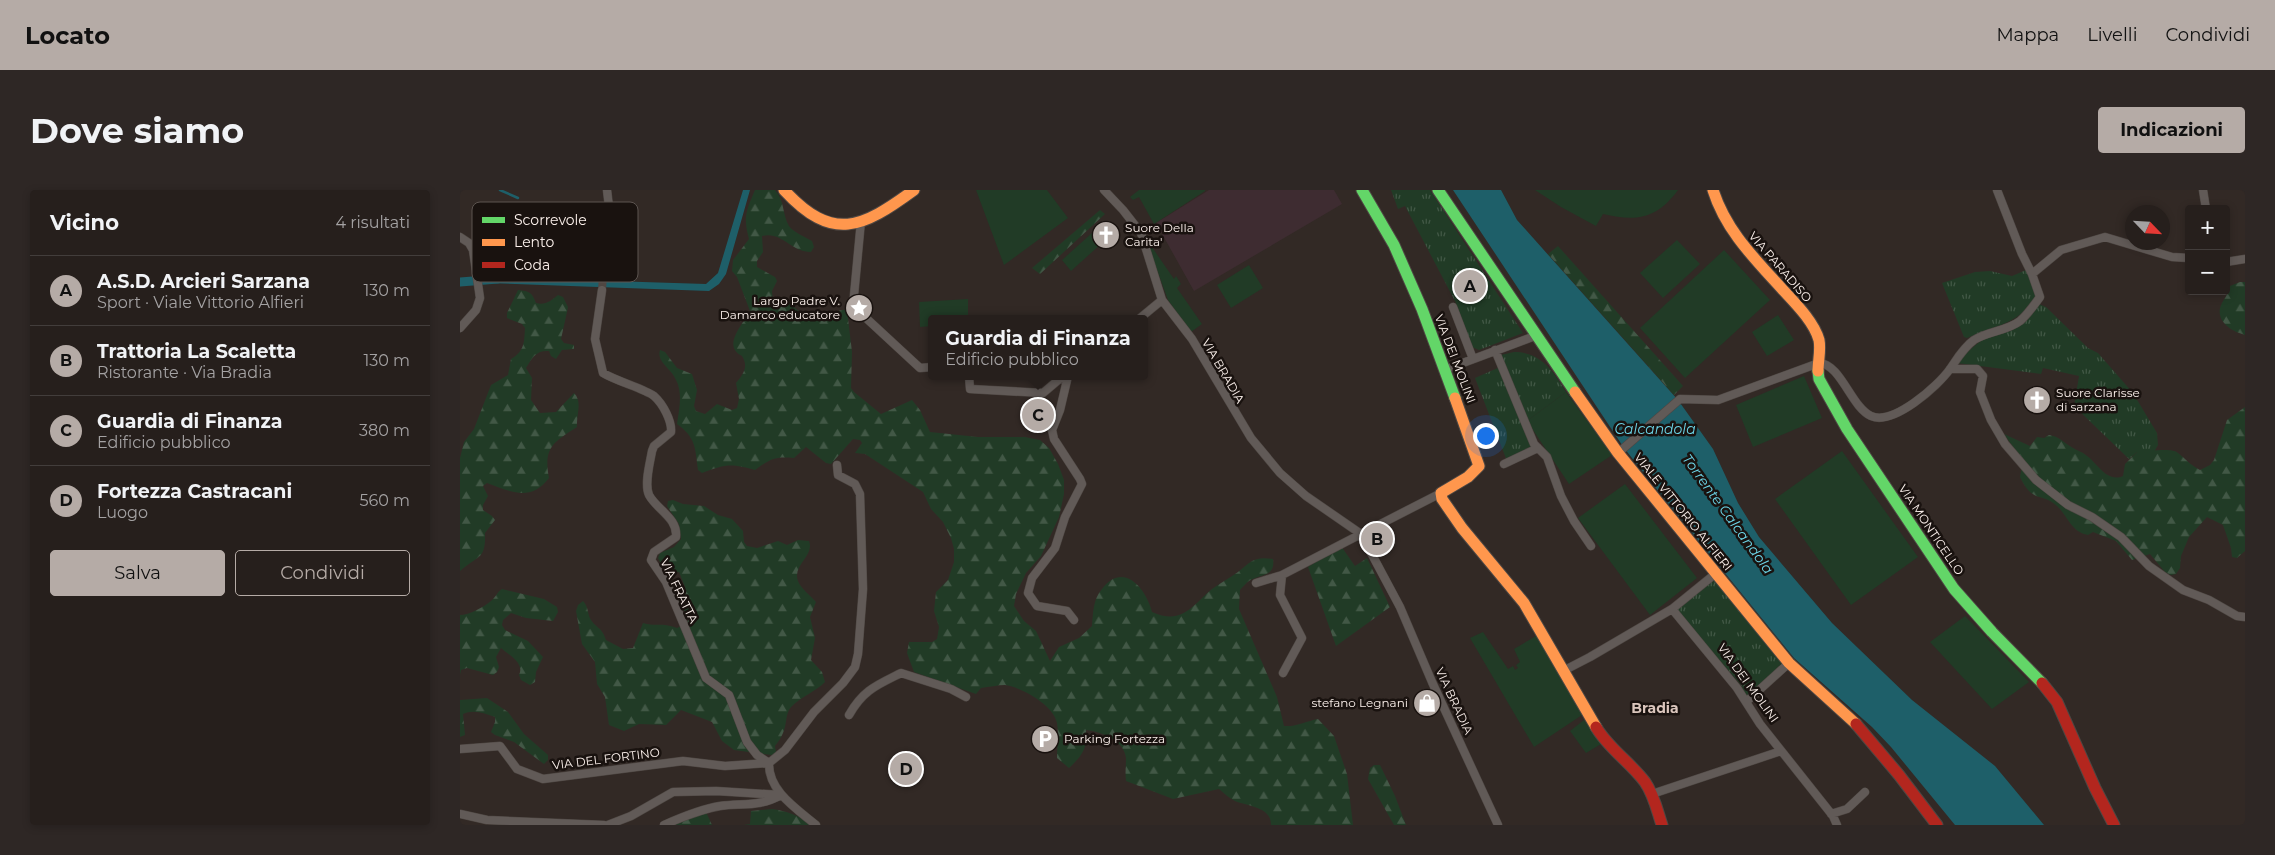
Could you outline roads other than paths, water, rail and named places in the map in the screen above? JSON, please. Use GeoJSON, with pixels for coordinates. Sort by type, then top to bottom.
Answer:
{"type":"FeatureCollection","features":[{"type":"Feature","properties":{"kind":"street"},"geometry":{"type":"LineString","coordinates":[[784,190],[799,206],[820,221],[840,224],[861,222],[886,209],[914,190]]}},
{"type":"Feature","properties":{"kind":"street","name":"VIA BRADIA"},"geometry":{"type":"LineString","coordinates":[[1104,190],[1141,233],[1162,300],[1192,339],[1251,438],[1280,473],[1306,496],[1361,534],[1400,607],[1432,682],[1498,825]]}},
{"type":"Feature","properties":{"kind":"street","name":"VIA DEI MOLINI"},"geometry":{"type":"LineString","coordinates":[[1362,190],[1394,245],[1422,309],[1479,466],[1468,477],[1441,493]]}},
{"type":"Feature","properties":{"kind":"street","name":"VIALE VITTORIO ALFIERI"},"geometry":{"type":"LineString","coordinates":[[1438,190],[1535,336],[1618,453],[1789,663],[1848,716],[1899,775],[1937,825]]}},
{"type":"Feature","properties":{"kind":"street","name":"VIA PARADISO"},"geometry":{"type":"LineString","coordinates":[[1713,190],[1726,221],[1738,240],[1790,295],[1813,328],[1818,337],[1819,363]]}},
{"type":"Feature","properties":{"kind":"street"},"geometry":{"type":"LineString","coordinates":[[1618,453],[1680,399],[1718,400],[1819,363],[1824,363],[1835,373],[1867,414],[1880,418],[1898,413],[1915,403],[1950,369],[1960,354],[1974,341],[1986,334],[2020,321],[2040,297],[1997,190]]}},
{"type":"Feature","properties":{"kind":"street"},"geometry":{"type":"LineString","coordinates":[[2203,190],[2205,205]]}},
{"type":"Feature","properties":{"kind":"street"},"geometry":{"type":"LineString","coordinates":[[861,222],[853,306],[920,368],[928,367]]}},
{"type":"Feature","properties":{"kind":"street"},"geometry":{"type":"LineString","coordinates":[[460,237],[469,243],[472,248]]}},
{"type":"Feature","properties":{"kind":"street"},"geometry":{"type":"LineString","coordinates":[[2032,274],[2061,250],[2105,238],[2172,257],[2185,258]]}},
{"type":"Feature","properties":{"kind":"street"},"geometry":{"type":"LineString","coordinates":[[2230,261],[2245,259]]}},
{"type":"Feature","properties":{"kind":"street"},"geometry":{"type":"LineString","coordinates":[[460,328],[478,307],[480,298],[478,282]]}},
{"type":"Feature","properties":{"kind":"street","name":"VIA FRATTA"},"geometry":{"type":"LineString","coordinates":[[602,290],[595,339],[603,373],[618,382],[654,396],[672,425],[671,432],[654,446],[647,487],[650,495],[673,523],[677,530],[676,537],[654,552],[651,560],[666,582],[706,678],[729,695],[747,742],[757,755],[769,763]]}},
{"type":"Feature","properties":{"kind":"street"},"geometry":{"type":"LineString","coordinates":[[1144,315],[1162,300]]}},
{"type":"Feature","properties":{"kind":"street"},"geometry":{"type":"LineString","coordinates":[[1453,307],[1473,359]]}},
{"type":"Feature","properties":{"kind":"street"},"geometry":{"type":"LineString","coordinates":[[1444,370],[1535,336]]}},
{"type":"Feature","properties":{"kind":"street"},"geometry":{"type":"LineString","coordinates":[[1495,350],[1534,444],[1547,457],[1561,496],[1574,521],[1591,546]]}},
{"type":"Feature","properties":{"kind":"street","name":"VIA MONTICELLO"},"geometry":{"type":"LineString","coordinates":[[1819,363],[1817,372],[1819,380],[1842,421],[1954,589],[1992,632],[2036,675],[2057,702],[2094,788],[2114,825]]}},
{"type":"Feature","properties":{"kind":"street"},"geometry":{"type":"LineString","coordinates":[[1950,369],[1978,369],[1981,372],[1983,376],[1980,392],[1991,420],[2005,444],[2036,480],[2068,505],[2092,517],[2121,537],[2149,566],[2183,590],[2209,600],[2237,616],[2245,617]]}},
{"type":"Feature","properties":{"kind":"street"},"geometry":{"type":"LineString","coordinates":[[969,380],[970,389],[1043,393],[1058,380]]}},
{"type":"Feature","properties":{"kind":"street"},"geometry":{"type":"LineString","coordinates":[[1067,380],[1060,410],[1052,430],[1054,439],[1082,484],[1065,517],[1055,548],[1032,578],[1028,593],[1037,606],[1068,611],[1074,620]]}},
{"type":"Feature","properties":{"kind":"street"},"geometry":{"type":"LineString","coordinates":[[1504,464],[1538,448]]}},
{"type":"Feature","properties":{"kind":"street"},"geometry":{"type":"LineString","coordinates":[[816,825],[781,795],[771,777],[769,763],[785,750],[814,712],[850,675],[858,654],[863,589],[860,494],[855,484],[838,475],[837,465]]}},
{"type":"Feature","properties":{"kind":"street"},"geometry":{"type":"LineString","coordinates":[[1256,583],[1282,575],[1441,493],[1442,499],[1462,528],[1524,603],[1601,736],[1644,781],[1652,794],[1662,825]]}},
{"type":"Feature","properties":{"kind":"street"},"geometry":{"type":"LineString","coordinates":[[1563,671],[1590,658],[1672,609],[1715,574]]}},
{"type":"Feature","properties":{"kind":"street"},"geometry":{"type":"LineString","coordinates":[[1282,575],[1280,595],[1302,638],[1283,673]]}},
{"type":"Feature","properties":{"kind":"street","name":"VIA DEI MOLINI"},"geometry":{"type":"LineString","coordinates":[[1672,609],[1717,662],[1781,751],[1832,814],[1837,825]]}},
{"type":"Feature","properties":{"kind":"street"},"geometry":{"type":"LineString","coordinates":[[1746,702],[1789,663]]}},
{"type":"Feature","properties":{"kind":"street"},"geometry":{"type":"LineString","coordinates":[[850,715],[858,700],[876,686],[901,673],[951,689],[966,697]]}},
{"type":"Feature","properties":{"kind":"street","name":"VIA DEL FORTINO"},"geometry":{"type":"LineString","coordinates":[[460,749],[500,746],[517,769],[543,778],[683,762],[725,766],[769,763]]}},
{"type":"Feature","properties":{"kind":"street"},"geometry":{"type":"LineString","coordinates":[[1652,794],[1781,751]]}},
{"type":"Feature","properties":{"kind":"street"},"geometry":{"type":"LineString","coordinates":[[608,825],[631,816],[673,792],[716,791],[781,795]]}},
{"type":"Feature","properties":{"kind":"street"},"geometry":{"type":"LineString","coordinates":[[1832,814],[1847,810],[1865,792]]}},
{"type":"Feature","properties":{"kind":"street"},"geometry":{"type":"LineString","coordinates":[[664,825],[684,816],[720,806],[753,805],[770,802],[781,795]]}},
{"type":"Feature","properties":{"kind":"street"},"geometry":{"type":"LineString","coordinates":[[460,814],[487,820],[604,825]]}},
{"type":"Feature","properties":{"kind":"water"},"geometry":{"type":"Polygon","coordinates":[[[743,190],[750,190],[726,274],[719,284],[709,291],[487,283],[638,282],[706,284],[718,273],[743,190]]]}},
{"type":"Feature","properties":{"kind":"water","name":"Calcandola"},"geometry":{"type":"Polygon","coordinates":[[[1453,190],[1501,190],[1517,220],[1678,400],[1713,449],[1738,503],[1759,537],[1832,623],[1912,700],[1995,766],[2044,825],[1955,825],[1891,747],[1872,727],[1794,658],[1624,448],[1453,190]]]}},
{"type":"Feature","properties":{"kind":"waterway"},"geometry":{"type":"LineString","coordinates":[[500,190],[518,198]]}},
{"type":"Feature","properties":{"kind":"waterway"},"geometry":{"type":"LineString","coordinates":[[460,282],[472,281]]}},
{"type":"Feature","properties":{"kind":"tunnel"},"geometry":{"type":"LineString","coordinates":[[602,290],[603,282]]}},
{"type":"Feature","properties":{"kind":"place","name":"Suore Della Carita'"},"geometry":{"type":"Point","coordinates":[1106,235]}},
{"type":"Feature","properties":{"kind":"place","name":"A.S.D. Arcieri Sarzana"},"geometry":{"type":"Point","coordinates":[1470,286]}},
{"type":"Feature","properties":{"kind":"place","name":"Largo Padre V. Damarco educatore"},"geometry":{"type":"Point","coordinates":[859,308]}},
{"type":"Feature","properties":{"kind":"place","name":"Suore Clarisse di sarzana"},"geometry":{"type":"Point","coordinates":[2037,400]}},
{"type":"Feature","properties":{"kind":"place","name":"Guardia di Finanza"},"geometry":{"type":"Point","coordinates":[1038,415]}},
{"type":"Feature","properties":{"kind":"place","name":"Trattoria La Scaletta"},"geometry":{"type":"Point","coordinates":[1377,539]}},
{"type":"Feature","properties":{"kind":"place","name":"stefano Legnani"},"geometry":{"type":"Point","coordinates":[1427,703]}},
{"type":"Feature","properties":{"kind":"place","name":"Parking Fortezza"},"geometry":{"type":"Point","coordinates":[1045,739]}},
{"type":"Feature","properties":{"kind":"place","name":"Fortezza Castracani"},"geometry":{"type":"Point","coordinates":[906,769]}},
{"type":"Feature","properties":{"kind":"district","name":"Bradia"},"geometry":{"type":"Point","coordinates":[1655,708]}},
{"type":"Feature","properties":{"kind":"water label","name":"Torrente Calcandola"},"geometry":{"type":"Point","coordinates":[1728,514]}}]}
